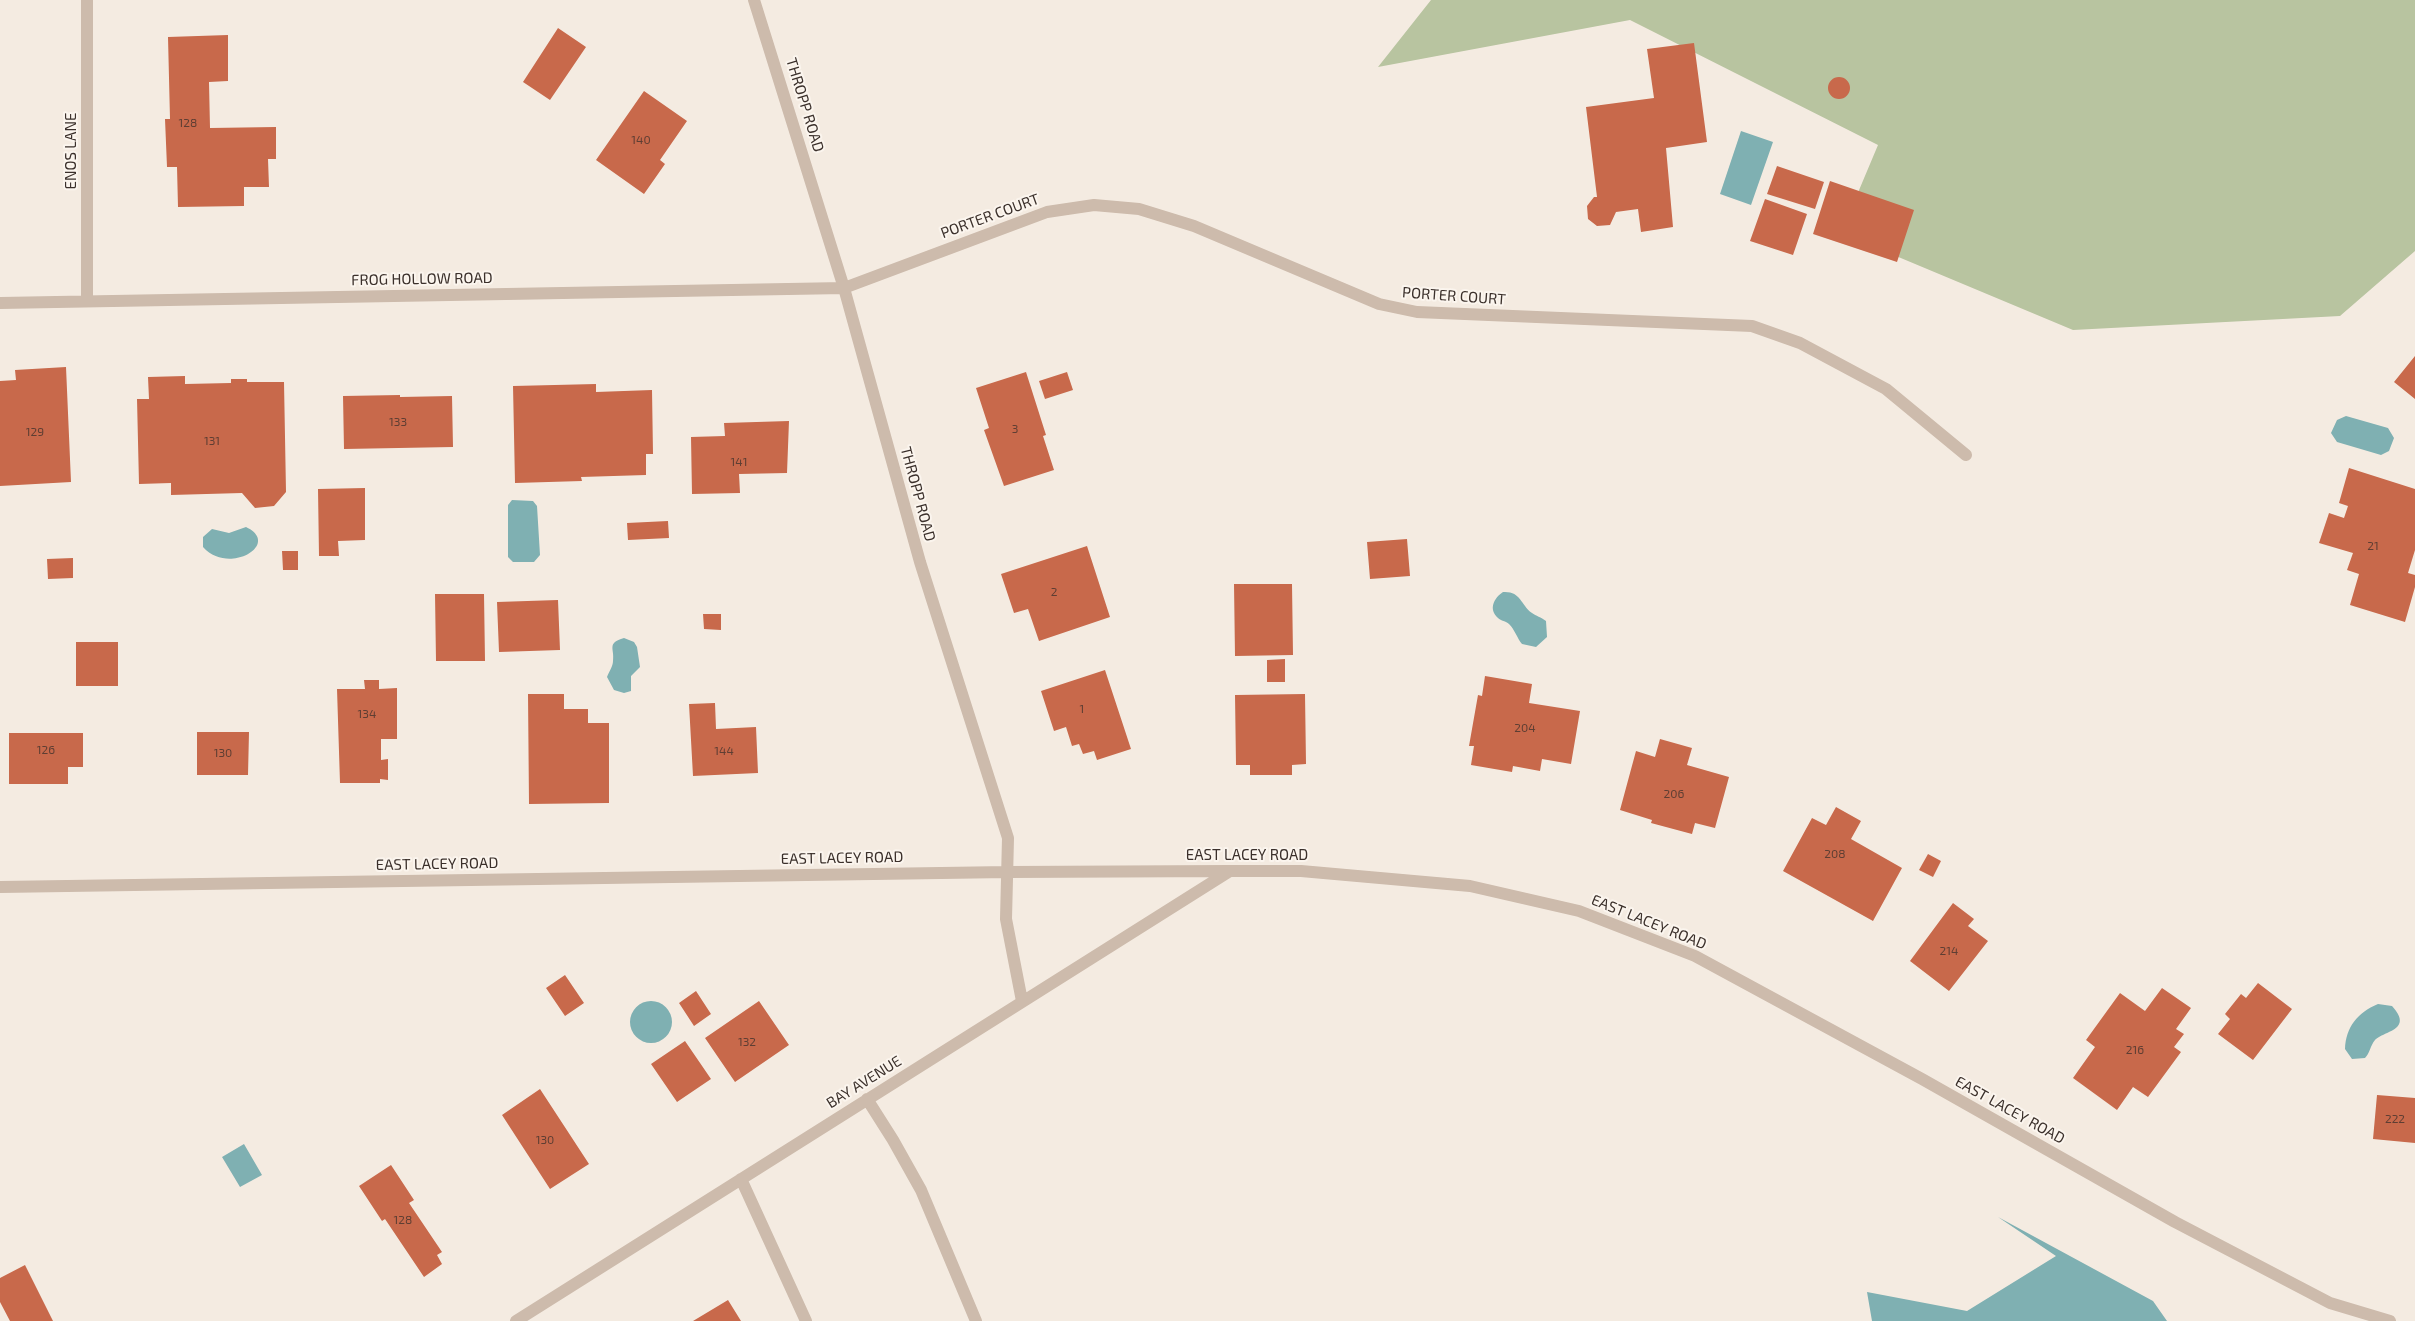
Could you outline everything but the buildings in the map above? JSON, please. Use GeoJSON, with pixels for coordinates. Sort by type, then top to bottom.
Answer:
{"type":"FeatureCollection","features":[{"type":"Feature","properties":{"kind":"street","name":"ENOS LANE"},"geometry":{"type":"LineString","coordinates":[[87,0],[87,302]]}},
{"type":"Feature","properties":{"kind":"street","name":"THROPP ROAD"},"geometry":{"type":"LineString","coordinates":[[754,0],[844,288],[920,562],[1008,838],[1006,919],[1022,1001]]}},
{"type":"Feature","properties":{"kind":"street","name":"PORTER COURT"},"geometry":{"type":"LineString","coordinates":[[844,288],[1046,212],[1094,205],[1139,210],[1194,226],[1379,304],[1418,312],[1752,326],[1800,343],[1886,388],[1966,454]]}},
{"type":"Feature","properties":{"kind":"street","name":"FROG HOLLOW ROAD"},"geometry":{"type":"LineString","coordinates":[[0,303],[844,288]]}},
{"type":"Feature","properties":{"kind":"street","name":"EAST LACEY ROAD"},"geometry":{"type":"LineString","coordinates":[[0,888],[1008,872],[1230,871],[1301,871],[1470,886],[1579,911],[1636,932],[1704,961],[1922,1079],[2175,1222],[2330,1303],[2390,1321]]}},
{"type":"Feature","properties":{"kind":"street","name":"BAY AVENUE"},"geometry":{"type":"LineString","coordinates":[[516,1321],[1230,871]]}},
{"type":"Feature","properties":{"kind":"street"},"geometry":{"type":"LineString","coordinates":[[867,1099],[921,1190],[976,1321]]}},
{"type":"Feature","properties":{"kind":"street"},"geometry":{"type":"LineString","coordinates":[[741,1179],[806,1321]]}},
{"type":"Feature","properties":{"kind":"green space"},"geometry":{"type":"Polygon","coordinates":[[[1431,0],[2415,0],[2415,251],[2340,316],[2073,330],[1841,233],[1878,145],[1630,20],[1378,67],[1431,0]]]}},
{"type":"Feature","properties":{"kind":"water"},"geometry":{"type":"Polygon","coordinates":[[[1741,131],[1773,142],[1751,205],[1720,194],[1741,131]]]}},
{"type":"Feature","properties":{"kind":"water"},"geometry":{"type":"Polygon","coordinates":[[[2346,416],[2388,428],[2394,438],[2389,451],[2381,455],[2337,442],[2331,433],[2337,420],[2346,416]]]}},
{"type":"Feature","properties":{"kind":"water"},"geometry":{"type":"Polygon","coordinates":[[[512,500],[533,501],[537,506],[540,555],[534,562],[513,562],[508,557],[508,505],[512,500]]]}},
{"type":"Feature","properties":{"kind":"water"},"geometry":{"type":"Polygon","coordinates":[[[246,527],[256,534],[258,541],[255,548],[248,554],[238,558],[226,558],[214,555],[203,547],[203,537],[212,529],[229,533],[246,527]]]}},
{"type":"Feature","properties":{"kind":"water"},"geometry":{"type":"Polygon","coordinates":[[[1503,592],[1509,592],[1517,596],[1532,613],[1546,621],[1547,637],[1536,647],[1522,644],[1509,624],[1495,615],[1493,604],[1503,592]]]}},
{"type":"Feature","properties":{"kind":"water"},"geometry":{"type":"Polygon","coordinates":[[[624,638],[634,642],[637,647],[640,667],[631,676],[631,691],[624,693],[614,690],[607,677],[613,663],[613,644],[624,638]]]}},
{"type":"Feature","properties":{"kind":"water"},"geometry":{"type":"Polygon","coordinates":[[[651,1001],[666,1007],[672,1022],[666,1037],[651,1043],[636,1037],[630,1022],[636,1007],[651,1001]]]}},
{"type":"Feature","properties":{"kind":"water"},"geometry":{"type":"Polygon","coordinates":[[[2378,1004],[2392,1006],[2398,1014],[2399,1025],[2375,1040],[2365,1058],[2352,1059],[2345,1049],[2350,1027],[2359,1016],[2378,1004]]]}},
{"type":"Feature","properties":{"kind":"water"},"geometry":{"type":"Polygon","coordinates":[[[244,1144],[262,1175],[240,1187],[222,1157],[244,1144]]]}},
{"type":"Feature","properties":{"kind":"water"},"geometry":{"type":"Polygon","coordinates":[[[1998,1217],[2153,1301],[2167,1321],[1872,1321],[1867,1292],[1967,1311],[2056,1256],[1998,1217]]]}}]}
